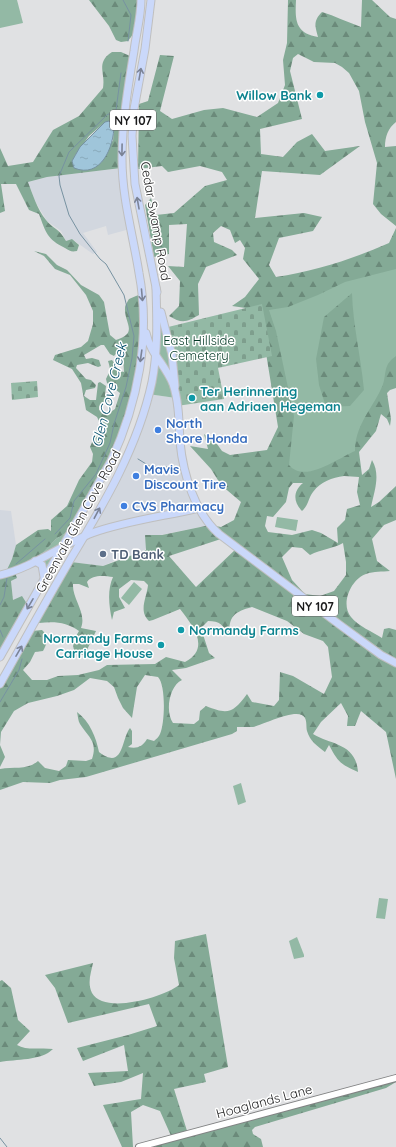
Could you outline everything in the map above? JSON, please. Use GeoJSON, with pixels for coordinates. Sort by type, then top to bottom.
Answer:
{"type":"FeatureCollection","features":[{"type":"Feature","properties":{"kind":"main road","name":"Cedar Swamp Road"},"geometry":{"type":"LineString","coordinates":[[141,0],[123,121],[122,160],[123,183],[140,274],[144,317]]}},
{"type":"Feature","properties":{"kind":"main road","name":"Cedar Swamp Road"},"geometry":{"type":"LineString","coordinates":[[151,0],[145,49],[134,109],[132,136],[135,184],[172,360],[184,462],[199,508],[204,519],[219,534],[346,630],[381,655],[396,663]]}},
{"type":"Feature","properties":{"kind":"main road","name":"Greenvale Glen Cove Road"},"geometry":{"type":"LineString","coordinates":[[0,684],[85,536],[131,449],[142,418],[152,381],[157,322],[156,288]]}},
{"type":"Feature","properties":{"kind":"main road","name":"NY 107"},"geometry":{"type":"LineString","coordinates":[[144,317],[147,323],[147,339],[155,356]]}},
{"type":"Feature","properties":{"kind":"main road","name":"Greenvale Glen Cove Road"},"geometry":{"type":"LineString","coordinates":[[0,657],[110,461],[123,433],[136,386],[143,340],[144,317]]}},
{"type":"Feature","properties":{"kind":"main road","name":"Cedar Swamp Road"},"geometry":{"type":"LineString","coordinates":[[155,356],[172,381],[176,398]]}},
{"type":"Feature","properties":{"kind":"main road"},"geometry":{"type":"LineString","coordinates":[[161,363],[168,364],[172,360]]}},
{"type":"Feature","properties":{"kind":"main road"},"geometry":{"type":"LineString","coordinates":[[152,381],[156,376],[161,375],[166,376],[172,381]]}},
{"type":"Feature","properties":{"kind":"main road"},"geometry":{"type":"LineString","coordinates":[[0,575],[34,561],[85,536],[112,527],[199,508]]}},
{"type":"Feature","properties":{"kind":"main road"},"geometry":{"type":"LineString","coordinates":[[34,561],[41,563],[44,568],[44,580]]}},
{"type":"Feature","properties":{"kind":"street","name":"Hoaglands Lane"},"geometry":{"type":"LineString","coordinates":[[139,1147],[396,1078]]}},
{"type":"Feature","properties":{"kind":"shaded area"},"geometry":{"type":"Polygon","coordinates":[[[121,168],[130,229],[108,235],[106,226],[83,233],[97,252],[93,254],[72,239],[66,241],[61,231],[47,221],[35,201],[28,182],[47,177],[121,168]]]}},
{"type":"Feature","properties":{"kind":"shaded area"},"geometry":{"type":"Polygon","coordinates":[[[148,394],[176,398],[181,444],[191,488],[210,525],[151,537],[145,550],[131,556],[122,557],[103,566],[70,562],[119,474],[148,394]]]}},
{"type":"Feature","properties":{"kind":"shaded area"},"geometry":{"type":"Polygon","coordinates":[[[0,510],[11,511],[16,545],[12,559],[5,574],[0,575],[0,510]]]}},
{"type":"Feature","properties":{"kind":"shaded area"},"geometry":{"type":"Polygon","coordinates":[[[35,561],[44,570],[29,607],[13,600],[11,581],[17,578],[14,570],[35,561]]]}},
{"type":"Feature","properties":{"kind":"green space"},"geometry":{"type":"Polygon","coordinates":[[[0,0],[17,0],[23,23],[0,28],[0,0]]]}},
{"type":"Feature","properties":{"kind":"green space"},"geometry":{"type":"Polygon","coordinates":[[[89,0],[139,0],[134,33],[128,41],[121,42],[116,40],[109,26],[89,0]]]}},
{"type":"Feature","properties":{"kind":"green space"},"geometry":{"type":"Polygon","coordinates":[[[288,0],[296,0],[296,19],[301,29],[310,35],[318,37],[316,21],[322,12],[361,27],[362,0],[372,0],[390,17],[396,19],[396,122],[388,133],[385,147],[396,146],[396,226],[381,214],[373,204],[377,163],[365,122],[359,91],[349,73],[335,63],[314,62],[298,54],[293,58],[290,71],[302,119],[260,129],[261,154],[283,157],[297,142],[312,134],[325,151],[360,146],[320,175],[262,171],[255,218],[304,213],[322,217],[313,231],[279,238],[269,265],[276,277],[319,268],[375,249],[389,243],[396,228],[396,269],[345,282],[288,307],[269,310],[276,331],[294,416],[289,465],[296,470],[304,472],[322,468],[355,451],[358,434],[364,418],[381,389],[388,364],[396,356],[396,388],[387,393],[391,419],[390,426],[387,419],[381,414],[376,431],[359,452],[362,475],[369,469],[372,460],[375,466],[376,484],[371,507],[379,502],[396,486],[396,520],[384,525],[372,539],[377,561],[390,571],[372,572],[356,581],[349,592],[347,606],[348,612],[354,620],[382,638],[384,629],[389,628],[396,630],[396,779],[386,732],[361,711],[355,726],[347,726],[348,716],[341,703],[321,722],[313,734],[348,750],[353,755],[358,772],[340,762],[329,745],[325,752],[317,745],[308,735],[305,718],[296,714],[280,717],[253,727],[237,727],[237,731],[232,734],[86,777],[60,780],[50,783],[23,782],[0,790],[0,769],[29,766],[38,761],[45,768],[59,771],[66,766],[68,760],[86,761],[92,759],[94,753],[93,743],[79,723],[77,712],[86,720],[92,730],[99,752],[107,757],[113,758],[117,756],[130,728],[132,731],[132,744],[128,747],[139,747],[147,739],[154,741],[160,735],[162,729],[164,704],[162,688],[161,681],[158,677],[145,675],[137,687],[132,718],[123,708],[114,687],[107,681],[90,678],[74,690],[28,703],[14,711],[1,732],[0,745],[0,687],[32,631],[42,630],[46,635],[47,640],[43,651],[35,652],[30,662],[23,670],[32,680],[47,680],[58,676],[78,675],[99,670],[107,665],[155,664],[166,657],[185,662],[193,656],[197,650],[197,637],[190,622],[180,609],[149,621],[146,617],[144,613],[144,604],[148,585],[144,581],[131,580],[119,589],[119,597],[125,608],[114,612],[112,620],[109,598],[113,577],[99,576],[89,579],[87,582],[89,588],[79,584],[73,584],[73,590],[81,611],[81,628],[96,631],[86,652],[82,655],[75,651],[73,645],[79,631],[60,623],[39,623],[39,619],[71,562],[103,566],[146,550],[145,535],[162,535],[210,525],[221,527],[234,520],[241,502],[221,485],[211,469],[190,446],[208,449],[204,434],[217,444],[222,451],[230,455],[267,450],[278,427],[259,310],[232,306],[245,297],[259,279],[243,259],[245,248],[240,240],[235,243],[230,230],[221,226],[213,233],[214,242],[232,250],[237,255],[206,267],[198,284],[199,315],[184,321],[177,320],[169,316],[179,306],[180,281],[168,266],[184,267],[187,224],[169,225],[169,254],[154,257],[145,205],[151,198],[156,215],[174,213],[205,186],[227,180],[222,172],[200,166],[168,172],[162,166],[138,169],[139,104],[148,101],[160,55],[174,56],[160,111],[172,119],[204,110],[223,108],[257,117],[278,103],[285,85],[283,60],[287,43],[288,0]],[[344,476],[331,479],[316,488],[302,511],[297,504],[295,497],[297,489],[303,483],[293,483],[289,488],[286,502],[273,517],[267,516],[265,526],[268,532],[292,535],[312,530],[321,533],[338,543],[337,528],[345,520],[347,509],[360,505],[357,492],[359,477],[344,476]],[[224,538],[169,556],[196,587],[237,548],[224,538]],[[343,543],[310,555],[302,548],[292,547],[282,557],[292,580],[305,594],[320,596],[334,591],[346,575],[346,562],[343,543]],[[252,607],[241,611],[234,616],[230,623],[229,635],[223,626],[216,622],[208,621],[201,628],[209,653],[215,658],[186,668],[172,670],[182,680],[171,693],[169,712],[173,723],[194,724],[199,720],[200,711],[206,706],[220,711],[234,709],[247,694],[252,702],[274,706],[279,700],[280,672],[293,676],[324,694],[332,677],[328,647],[323,641],[304,634],[287,621],[252,607]]]}},
{"type":"Feature","properties":{"kind":"green space"},"geometry":{"type":"Polygon","coordinates":[[[112,52],[121,52],[130,56],[121,168],[47,177],[28,182],[38,207],[46,220],[61,234],[66,241],[72,239],[79,245],[77,251],[69,251],[54,242],[48,235],[39,214],[29,210],[16,184],[1,184],[5,211],[0,213],[0,148],[8,166],[33,162],[53,130],[79,116],[103,88],[104,83],[102,64],[107,56],[112,52]],[[105,122],[89,136],[74,157],[113,141],[114,125],[112,122],[105,122]]]}},
{"type":"Feature","properties":{"kind":"green space"},"geometry":{"type":"Polygon","coordinates":[[[34,251],[46,254],[57,265],[67,270],[81,285],[99,295],[104,302],[110,335],[116,340],[123,337],[129,331],[125,313],[125,306],[127,302],[129,299],[143,293],[140,366],[118,445],[72,529],[56,539],[35,561],[14,570],[17,578],[11,581],[13,600],[22,596],[29,607],[0,657],[0,575],[5,574],[12,559],[16,545],[38,530],[48,529],[51,531],[51,520],[67,506],[79,480],[92,462],[93,454],[90,447],[100,423],[97,417],[86,410],[81,383],[72,369],[53,360],[55,355],[81,347],[88,341],[93,324],[93,311],[86,295],[70,275],[55,269],[44,256],[34,251]],[[101,345],[84,355],[86,359],[92,358],[99,360],[101,366],[98,367],[88,363],[77,365],[76,368],[86,379],[91,380],[96,385],[95,388],[86,390],[84,396],[90,400],[96,400],[98,383],[100,382],[106,386],[105,396],[111,398],[112,401],[102,402],[99,410],[106,415],[115,409],[120,393],[107,383],[106,379],[110,369],[108,361],[112,360],[120,371],[124,372],[123,356],[121,356],[121,360],[119,361],[117,361],[117,357],[124,352],[125,346],[123,345],[114,356],[110,354],[104,345],[101,345]]]}},
{"type":"Feature","properties":{"kind":"green space"},"geometry":{"type":"Polygon","coordinates":[[[396,263],[396,374],[353,463],[286,479],[262,304],[396,263]]]}},
{"type":"Feature","properties":{"kind":"green space"},"geometry":{"type":"Polygon","coordinates":[[[352,293],[364,390],[350,406],[326,407],[319,385],[316,359],[324,317],[352,293]]]}},
{"type":"Feature","properties":{"kind":"green space"},"geometry":{"type":"Polygon","coordinates":[[[158,304],[168,342],[176,398],[148,394],[158,304]]]}},
{"type":"Feature","properties":{"kind":"green space","name":"East Hillside Cemetery"},"geometry":{"type":"Polygon","coordinates":[[[262,304],[272,356],[218,368],[224,399],[177,406],[175,380],[164,328],[262,304]]]}},
{"type":"Feature","properties":{"kind":"green space"},"geometry":{"type":"Polygon","coordinates":[[[37,381],[38,397],[12,400],[11,383],[37,381]]]}},
{"type":"Feature","properties":{"kind":"green space"},"geometry":{"type":"Polygon","coordinates":[[[277,517],[298,520],[296,531],[275,527],[277,517]]]}},
{"type":"Feature","properties":{"kind":"green space"},"geometry":{"type":"Polygon","coordinates":[[[72,529],[44,575],[35,561],[56,539],[72,529]]]}},
{"type":"Feature","properties":{"kind":"green space"},"geometry":{"type":"Polygon","coordinates":[[[134,582],[142,589],[129,605],[121,598],[134,582]]]}},
{"type":"Feature","properties":{"kind":"green space"},"geometry":{"type":"Polygon","coordinates":[[[0,745],[5,757],[0,767],[0,745]]]}},
{"type":"Feature","properties":{"kind":"green space"},"geometry":{"type":"Polygon","coordinates":[[[241,783],[246,802],[238,805],[233,786],[241,783]]]}},
{"type":"Feature","properties":{"kind":"green space"},"geometry":{"type":"Polygon","coordinates":[[[379,898],[388,899],[385,919],[376,918],[379,898]]]}},
{"type":"Feature","properties":{"kind":"green space"},"geometry":{"type":"Polygon","coordinates":[[[206,934],[228,1067],[204,1074],[206,1082],[174,1089],[188,1134],[396,1078],[396,1082],[386,1088],[255,1127],[252,1130],[253,1134],[261,1139],[263,1147],[141,1147],[172,1138],[160,1111],[143,1105],[131,1112],[133,1147],[122,1147],[103,1105],[141,1099],[143,1073],[121,1082],[94,1086],[88,1073],[128,1071],[124,1045],[83,1061],[77,1048],[157,1026],[149,1004],[68,1023],[55,988],[45,975],[93,963],[90,986],[92,993],[99,999],[109,1003],[121,1003],[148,999],[171,990],[179,985],[174,958],[175,941],[206,934]]]}},
{"type":"Feature","properties":{"kind":"green space"},"geometry":{"type":"Polygon","coordinates":[[[297,937],[304,957],[294,959],[289,941],[297,937]]]}},
{"type":"Feature","properties":{"kind":"green space"},"geometry":{"type":"Polygon","coordinates":[[[2,980],[11,988],[18,1020],[30,1031],[17,1045],[30,1048],[53,1049],[48,1053],[35,1058],[0,1062],[0,981],[2,980]]]}},
{"type":"Feature","properties":{"kind":"water"},"geometry":{"type":"Polygon","coordinates":[[[109,121],[114,125],[112,143],[104,159],[99,165],[92,169],[83,170],[74,168],[72,161],[80,147],[105,122],[109,121]]]}},
{"type":"Feature","properties":{"kind":"waterway","name":"Glen Cove Creek"},"geometry":{"type":"LineString","coordinates":[[123,0],[131,15],[128,41]]}},
{"type":"Feature","properties":{"kind":"waterway","name":"Glen Cove Creek"},"geometry":{"type":"LineString","coordinates":[[55,534],[70,518],[74,501],[96,474],[110,443],[114,424],[126,387],[132,358],[134,336],[124,295],[106,264],[100,259],[80,234],[69,215],[60,185],[59,176],[69,152],[108,114],[113,115],[116,110],[121,73]]}},
{"type":"Feature","properties":{"kind":"waterway"},"geometry":{"type":"LineString","coordinates":[[138,459],[151,467],[180,467]]}},
{"type":"Feature","properties":{"kind":"waterway","name":"Glen Cove Creek"},"geometry":{"type":"LineString","coordinates":[[16,564],[45,539]]}},
{"type":"Feature","properties":{"kind":"waterway","name":"Glen Cove Creek"},"geometry":{"type":"LineString","coordinates":[[0,605],[4,597],[7,578]]}},
{"type":"Feature","properties":{"kind":"waterway","name":"Glen Cove Creek"},"geometry":{"type":"LineString","coordinates":[[0,630],[3,637]]}},
{"type":"Feature","properties":{"kind":"waterway","name":"Glen Cove Creek"},"geometry":{"type":"LineString","coordinates":[[0,702],[19,670],[22,659]]}},
{"type":"Feature","properties":{"kind":"waterway","name":"Glen Cove Creek"},"geometry":{"type":"LineString","coordinates":[[0,1138],[7,1147]]}},
{"type":"Feature","properties":{"kind":"place","name":"Willow Bank"},"geometry":{"type":"Point","coordinates":[320,95]}},
{"type":"Feature","properties":{"kind":"place","name":"Ter Herinnering aan Adriaen Hegeman"},"geometry":{"type":"Point","coordinates":[192,398]}},
{"type":"Feature","properties":{"kind":"place","name":"North Shore Honda"},"geometry":{"type":"Point","coordinates":[158,430]}},
{"type":"Feature","properties":{"kind":"place","name":"Mavis Discount Tire"},"geometry":{"type":"Point","coordinates":[136,476]}},
{"type":"Feature","properties":{"kind":"place","name":"CVS Pharmacy"},"geometry":{"type":"Point","coordinates":[124,506]}},
{"type":"Feature","properties":{"kind":"place","name":"TD Bank"},"geometry":{"type":"Point","coordinates":[103,554]}},
{"type":"Feature","properties":{"kind":"place","name":"Normandy Farms"},"geometry":{"type":"Point","coordinates":[181,630]}},
{"type":"Feature","properties":{"kind":"place","name":"Normandy Farms Carriage House"},"geometry":{"type":"Point","coordinates":[161,645]}}]}
